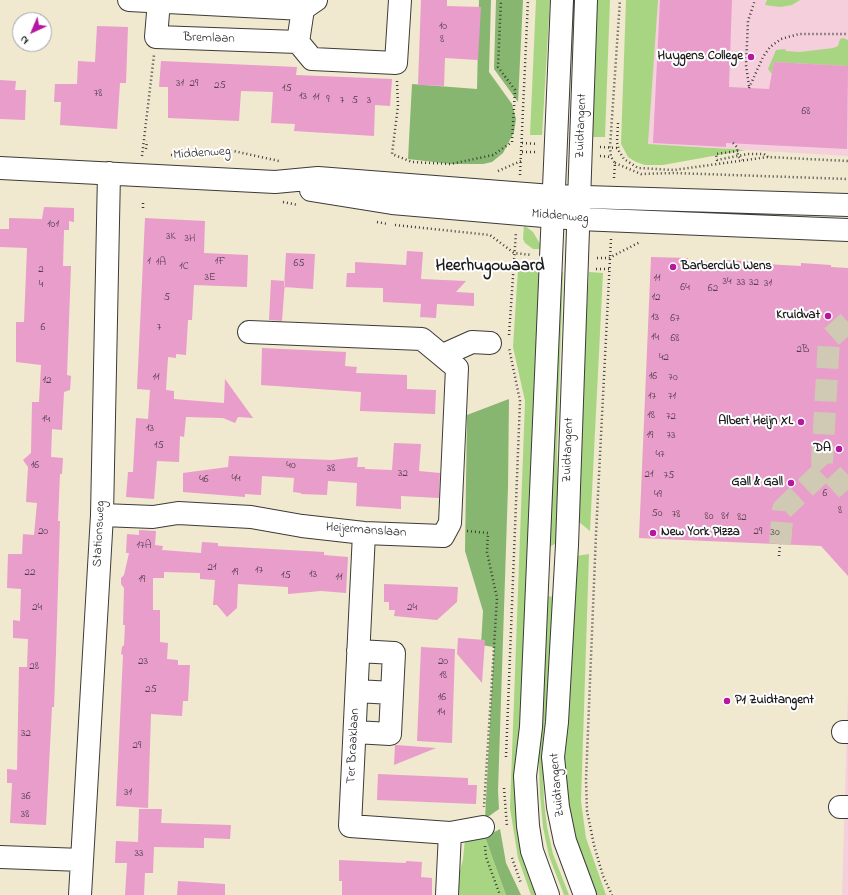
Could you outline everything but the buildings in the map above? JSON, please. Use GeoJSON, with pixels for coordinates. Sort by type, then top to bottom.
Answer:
{"type":"FeatureCollection","features":[{"type":"Feature","properties":{"kind":"street"},"geometry":{"type":"LineString","coordinates":[[129,0],[309,5],[298,42],[312,59],[396,63],[400,0]]}},
{"type":"Feature","properties":{"kind":"street","name":"Zuidtangent"},"geometry":{"type":"LineString","coordinates":[[548,895],[532,850],[528,826],[525,776],[530,732],[562,0]]}},
{"type":"Feature","properties":{"kind":"street","name":"Zuidtangent"},"geometry":{"type":"LineString","coordinates":[[585,895],[565,841],[558,807],[553,757],[557,722],[567,545],[586,0]]}},
{"type":"Feature","properties":{"kind":"street"},"geometry":{"type":"LineString","coordinates":[[156,37],[159,1]]}},
{"type":"Feature","properties":{"kind":"street","name":"Bremlaan"},"geometry":{"type":"LineString","coordinates":[[156,37],[298,42]]}},
{"type":"Feature","properties":{"kind":"street","name":"Middenweg"},"geometry":{"type":"LineString","coordinates":[[0,168],[275,182],[317,192],[392,203],[552,206],[580,197],[848,205]]}},
{"type":"Feature","properties":{"kind":"street","name":"Stationsweg"},"geometry":{"type":"LineString","coordinates":[[80,895],[102,515],[109,173]]}},
{"type":"Feature","properties":{"kind":"street","name":"Middenweg"},"geometry":{"type":"LineString","coordinates":[[552,206],[579,219],[848,230]]}},
{"type":"Feature","properties":{"kind":"street"},"geometry":{"type":"LineString","coordinates":[[249,332],[422,339],[457,368],[450,523],[446,530]]}},
{"type":"Feature","properties":{"kind":"street"},"geometry":{"type":"LineString","coordinates":[[442,355],[472,342],[490,343]]}},
{"type":"Feature","properties":{"kind":"street","name":"Heijermanslaan"},"geometry":{"type":"LineString","coordinates":[[102,515],[153,517],[178,513],[251,517],[302,526],[364,533],[443,536],[446,530]]}},
{"type":"Feature","properties":{"kind":"street","name":"Ter Braaklaan"},"geometry":{"type":"LineString","coordinates":[[364,533],[350,826],[450,833],[483,827]]}},
{"type":"Feature","properties":{"kind":"street"},"geometry":{"type":"LineString","coordinates":[[355,732],[390,734],[394,653],[358,651]]}},
{"type":"Feature","properties":{"kind":"street"},"geometry":{"type":"LineString","coordinates":[[356,691],[392,693]]}},
{"type":"Feature","properties":{"kind":"street"},"geometry":{"type":"LineString","coordinates":[[447,895],[450,833]]}},
{"type":"Feature","properties":{"kind":"street"},"geometry":{"type":"LineString","coordinates":[[0,857],[82,860]]}},
{"type":"Feature","properties":{"kind":"path"},"geometry":{"type":"LineString","coordinates":[[396,63],[398,106],[392,154],[412,162],[451,164],[493,155],[512,142],[516,90],[498,67],[501,0]]}},
{"type":"Feature","properties":{"kind":"path"},"geometry":{"type":"LineString","coordinates":[[520,178],[528,0]]}},
{"type":"Feature","properties":{"kind":"path"},"geometry":{"type":"LineString","coordinates":[[620,0],[610,147],[611,157],[616,164],[641,174],[674,173],[848,179]]}},
{"type":"Feature","properties":{"kind":"path"},"geometry":{"type":"LineString","coordinates":[[755,0],[748,21],[746,65],[749,88],[762,57],[770,47],[781,39],[799,34],[848,34]]}},
{"type":"Feature","properties":{"kind":"path"},"geometry":{"type":"LineString","coordinates":[[134,155],[144,156],[156,37]]}},
{"type":"Feature","properties":{"kind":"path"},"geometry":{"type":"LineString","coordinates":[[618,123],[618,148],[624,159],[638,168],[674,170],[768,157],[848,161]]}},
{"type":"Feature","properties":{"kind":"path"},"geometry":{"type":"LineString","coordinates":[[146,149],[147,141]]}},
{"type":"Feature","properties":{"kind":"path"},"geometry":{"type":"LineString","coordinates":[[733,144],[737,147],[738,156],[742,160]]}},
{"type":"Feature","properties":{"kind":"path"},"geometry":{"type":"LineString","coordinates":[[610,147],[618,148]]}},
{"type":"Feature","properties":{"kind":"path","name":"Middenweg"},"geometry":{"type":"LineString","coordinates":[[164,156],[229,150],[285,162]]}},
{"type":"Feature","properties":{"kind":"path"},"geometry":{"type":"LineString","coordinates":[[738,151],[716,154],[717,160],[738,156],[764,154],[768,157]]}},
{"type":"Feature","properties":{"kind":"path"},"geometry":{"type":"LineString","coordinates":[[522,152],[537,152]]}},
{"type":"Feature","properties":{"kind":"path"},"geometry":{"type":"LineString","coordinates":[[493,170],[500,171],[521,161]]}},
{"type":"Feature","properties":{"kind":"path"},"geometry":{"type":"LineString","coordinates":[[614,182],[616,164]]}},
{"type":"Feature","properties":{"kind":"path"},"geometry":{"type":"LineString","coordinates":[[143,202],[143,208]]}},
{"type":"Feature","properties":{"kind":"path"},"geometry":{"type":"LineString","coordinates":[[506,758],[520,401],[508,342],[517,228]]}},
{"type":"Feature","properties":{"kind":"path","name":"Zuidtangent"},"geometry":{"type":"LineString","coordinates":[[612,232],[609,258],[586,780],[587,811],[594,845],[603,876],[612,895]]}},
{"type":"Feature","properties":{"kind":"path"},"geometry":{"type":"LineString","coordinates":[[514,253],[536,255]]}},
{"type":"Feature","properties":{"kind":"path"},"geometry":{"type":"LineString","coordinates":[[592,258],[609,258]]}},
{"type":"Feature","properties":{"kind":"path"},"geometry":{"type":"LineString","coordinates":[[446,530],[488,533],[487,552],[497,598],[483,827],[486,857],[500,895]]}},
{"type":"Feature","properties":{"kind":"path"},"geometry":{"type":"LineString","coordinates":[[778,556],[780,544]]}},
{"type":"Feature","properties":{"kind":"path"},"geometry":{"type":"LineString","coordinates":[[505,782],[505,818],[508,832]]}},
{"type":"Feature","properties":{"kind":"path"},"geometry":{"type":"LineString","coordinates":[[511,854],[522,888]]}},
{"type":"Feature","properties":{"kind":"shaded area","name":"Huygens College"},"geometry":{"type":"Polygon","coordinates":[[[656,0],[848,0],[848,156],[648,144],[656,0]]]}},
{"type":"Feature","properties":{"kind":"shaded area"},"geometry":{"type":"Polygon","coordinates":[[[848,696],[848,895],[842,895],[848,696]]]}},
{"type":"Feature","properties":{"kind":"green space"},"geometry":{"type":"Polygon","coordinates":[[[479,0],[491,0],[489,72],[512,104],[516,119],[514,132],[503,153],[492,162],[483,164],[451,164],[408,159],[412,84],[477,89],[479,0]]]}},
{"type":"Feature","properties":{"kind":"green space"},"geometry":{"type":"Polygon","coordinates":[[[496,0],[523,0],[518,102],[494,69],[496,0]]]}},
{"type":"Feature","properties":{"kind":"green space"},"geometry":{"type":"Polygon","coordinates":[[[536,0],[550,0],[542,135],[530,135],[536,0]]]}},
{"type":"Feature","properties":{"kind":"green space"},"geometry":{"type":"Polygon","coordinates":[[[593,0],[610,0],[605,137],[587,137],[593,0]]]}},
{"type":"Feature","properties":{"kind":"green space"},"geometry":{"type":"Polygon","coordinates":[[[626,0],[658,0],[648,144],[746,150],[663,165],[645,165],[628,157],[621,144],[626,0]]]}},
{"type":"Feature","properties":{"kind":"green space"},"geometry":{"type":"Polygon","coordinates":[[[767,0],[800,0],[792,5],[780,7],[765,5],[767,0]]]}},
{"type":"Feature","properties":{"kind":"green space"},"geometry":{"type":"Polygon","coordinates":[[[843,38],[848,40],[848,66],[774,62],[772,74],[768,69],[776,50],[785,49],[786,51],[800,52],[833,48],[838,46],[840,39],[843,38]]]}},
{"type":"Feature","properties":{"kind":"green space"},"geometry":{"type":"Polygon","coordinates":[[[524,225],[533,232],[543,249],[533,249],[525,243],[523,239],[524,225]]]}},
{"type":"Feature","properties":{"kind":"green space"},"geometry":{"type":"Polygon","coordinates":[[[518,269],[545,271],[524,718],[541,895],[531,895],[518,858],[510,808],[525,401],[513,347],[518,269]]]}},
{"type":"Feature","properties":{"kind":"green space"},"geometry":{"type":"Polygon","coordinates":[[[557,272],[563,272],[557,450],[559,542],[549,547],[557,272]]]}},
{"type":"Feature","properties":{"kind":"green space"},"geometry":{"type":"Polygon","coordinates":[[[589,272],[603,273],[590,531],[579,522],[574,512],[589,272]]]}},
{"type":"Feature","properties":{"kind":"green space"},"geometry":{"type":"Polygon","coordinates":[[[509,399],[508,487],[498,791],[499,809],[485,819],[494,647],[481,645],[483,611],[465,551],[467,415],[509,399]]]}},
{"type":"Feature","properties":{"kind":"green space"},"geometry":{"type":"Polygon","coordinates":[[[589,554],[581,801],[586,838],[606,895],[592,895],[574,846],[562,752],[576,556],[589,554]]]}},
{"type":"Feature","properties":{"kind":"green space"},"geometry":{"type":"Polygon","coordinates":[[[542,596],[558,597],[543,770],[544,801],[547,827],[553,854],[569,895],[564,895],[549,856],[543,827],[540,794],[538,739],[542,596]]]}},
{"type":"Feature","properties":{"kind":"green space"},"geometry":{"type":"Polygon","coordinates":[[[500,829],[506,863],[521,895],[506,895],[485,837],[500,829]]]}},
{"type":"Feature","properties":{"kind":"green space"},"geometry":{"type":"Polygon","coordinates":[[[485,837],[506,895],[454,895],[463,859],[465,839],[485,837]]]}},
{"type":"Feature","properties":{"kind":"tunnel"},"geometry":{"type":"LineString","coordinates":[[848,322],[829,339],[822,463],[848,491]]}},
{"type":"Feature","properties":{"kind":"tunnel"},"geometry":{"type":"LineString","coordinates":[[780,544],[783,509],[826,468]]}},
{"type":"Feature","properties":{"kind":"place","name":"Huygens College"},"geometry":{"type":"Point","coordinates":[751,57]}},
{"type":"Feature","properties":{"kind":"place","name":"Barberclub Wens"},"geometry":{"type":"Point","coordinates":[673,267]}},
{"type":"Feature","properties":{"kind":"place","name":"Kruidvat"},"geometry":{"type":"Point","coordinates":[828,316]}},
{"type":"Feature","properties":{"kind":"place","name":"Albert Heijn XL"},"geometry":{"type":"Point","coordinates":[801,422]}},
{"type":"Feature","properties":{"kind":"place","name":"DA"},"geometry":{"type":"Point","coordinates":[839,449]}},
{"type":"Feature","properties":{"kind":"place","name":"Gall & Gall"},"geometry":{"type":"Point","coordinates":[791,483]}},
{"type":"Feature","properties":{"kind":"place","name":"New York Pizza"},"geometry":{"type":"Point","coordinates":[653,533]}},
{"type":"Feature","properties":{"kind":"place","name":"P1 Zuidtangent"},"geometry":{"type":"Point","coordinates":[727,701]}},
{"type":"Feature","properties":{"kind":"district","name":"Heerhugowaard"},"geometry":{"type":"Point","coordinates":[490,267]}}]}
